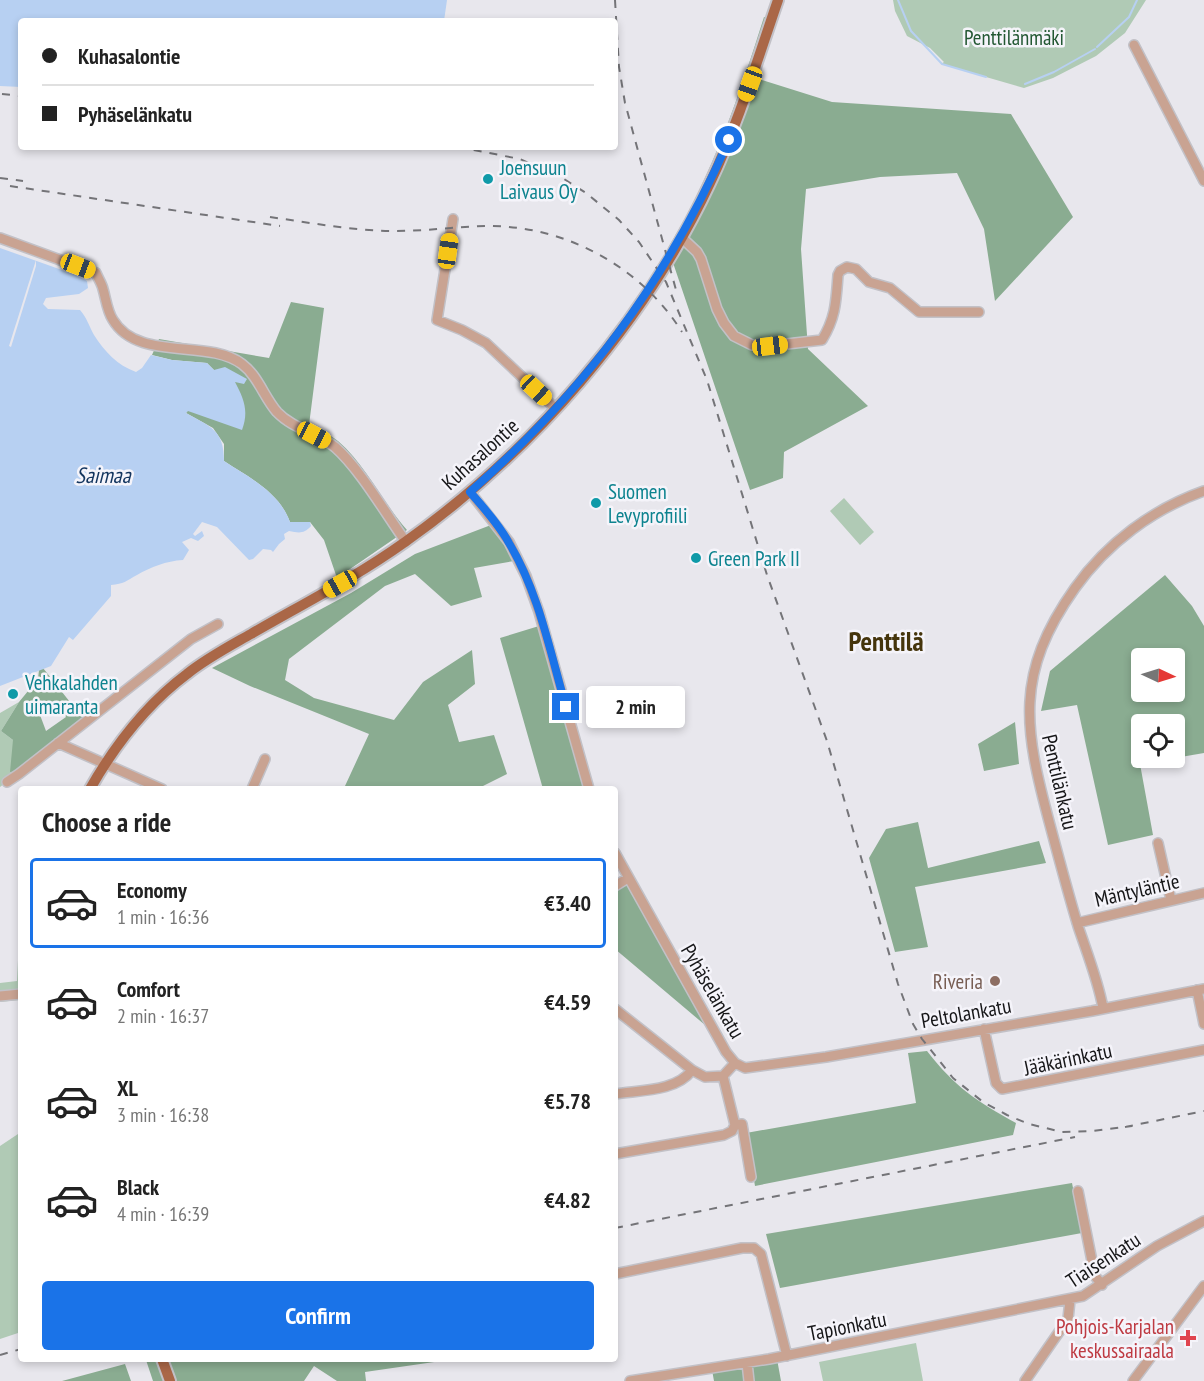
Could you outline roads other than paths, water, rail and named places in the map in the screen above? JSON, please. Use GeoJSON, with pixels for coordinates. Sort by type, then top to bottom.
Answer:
{"type":"FeatureCollection","features":[{"type":"Feature","properties":{"kind":"main road","name":"Kuhasalontie"},"geometry":{"type":"LineString","coordinates":[[92,786],[132,727],[185,675],[406,542],[470,492],[519,448],[556,409],[608,349],[629,320],[681,237],[710,184],[729,140],[778,0]]}},
{"type":"Feature","properties":{"kind":"street"},"geometry":{"type":"LineString","coordinates":[[1134,45],[1204,181]]}},
{"type":"Feature","properties":{"kind":"street"},"geometry":{"type":"LineString","coordinates":[[453,219],[437,320],[462,330],[486,344],[556,409]]}},
{"type":"Feature","properties":{"kind":"street"},"geometry":{"type":"LineString","coordinates":[[2,236],[96,273],[113,321],[130,337],[159,346],[223,356],[243,365],[260,385],[278,413],[333,445],[346,458],[406,542]]}},
{"type":"Feature","properties":{"kind":"street"},"geometry":{"type":"LineString","coordinates":[[681,237],[701,259],[710,292],[723,323],[734,336],[752,345],[770,346],[822,340],[834,315],[838,275],[847,267],[856,269],[869,282],[890,288],[919,312],[979,312]]}},
{"type":"Feature","properties":{"kind":"street","name":"Penttilänkatu"},"geometry":{"type":"LineString","coordinates":[[1103,1008],[1091,962],[1077,923],[1031,749],[1029,698],[1035,666],[1061,609],[1081,579],[1100,557],[1118,540],[1151,516],[1204,491]]}},
{"type":"Feature","properties":{"kind":"street"},"geometry":{"type":"LineString","coordinates":[[470,492],[509,542],[526,576],[539,612],[588,786]]}},
{"type":"Feature","properties":{"kind":"street"},"geometry":{"type":"LineString","coordinates":[[7,782],[191,639],[218,624]]}},
{"type":"Feature","properties":{"kind":"street"},"geometry":{"type":"LineString","coordinates":[[58,743],[155,786]]}},
{"type":"Feature","properties":{"kind":"street"},"geometry":{"type":"LineString","coordinates":[[253,786],[265,759]]}},
{"type":"Feature","properties":{"kind":"street"},"geometry":{"type":"LineString","coordinates":[[1158,843],[1171,900]]}},
{"type":"Feature","properties":{"kind":"street","name":"Pyhäselänkatu"},"geometry":{"type":"LineString","coordinates":[[618,859],[726,1052],[735,1063],[723,1076]]}},
{"type":"Feature","properties":{"kind":"street"},"geometry":{"type":"LineString","coordinates":[[618,884],[628,878]]}},
{"type":"Feature","properties":{"kind":"street","name":"Mäntyläntie"},"geometry":{"type":"LineString","coordinates":[[1077,923],[1204,893]]}},
{"type":"Feature","properties":{"kind":"street"},"geometry":{"type":"LineString","coordinates":[[1201,990],[1204,1024]]}},
{"type":"Feature","properties":{"kind":"street","name":"Peltolankatu"},"geometry":{"type":"LineString","coordinates":[[735,1063],[749,1068],[826,1057],[1201,990]]}},
{"type":"Feature","properties":{"kind":"street"},"geometry":{"type":"LineString","coordinates":[[0,996],[18,994]]}},
{"type":"Feature","properties":{"kind":"street"},"geometry":{"type":"LineString","coordinates":[[618,1011],[692,1070],[705,1077],[723,1076],[735,1125],[732,1131],[724,1134],[618,1153]]}},
{"type":"Feature","properties":{"kind":"street","name":"Jääkärinkatu"},"geometry":{"type":"LineString","coordinates":[[984,1029],[996,1083],[1002,1089],[1022,1087],[1204,1050]]}},
{"type":"Feature","properties":{"kind":"street"},"geometry":{"type":"LineString","coordinates":[[618,1093],[674,1084],[692,1070]]}},
{"type":"Feature","properties":{"kind":"street"},"geometry":{"type":"LineString","coordinates":[[735,1125],[742,1124],[751,1177]]}},
{"type":"Feature","properties":{"kind":"street"},"geometry":{"type":"LineString","coordinates":[[1078,1191],[1095,1276],[1101,1285]]}},
{"type":"Feature","properties":{"kind":"street","name":"Tiaisenkatu"},"geometry":{"type":"LineString","coordinates":[[1025,1381],[1068,1319],[1070,1300],[1083,1296],[1157,1246],[1204,1221]]}},
{"type":"Feature","properties":{"kind":"street"},"geometry":{"type":"LineString","coordinates":[[618,1273],[742,1248],[754,1248],[761,1254],[788,1356]]}},
{"type":"Feature","properties":{"kind":"street"},"geometry":{"type":"LineString","coordinates":[[1133,1381],[1204,1286]]}},
{"type":"Feature","properties":{"kind":"street","name":"Tapionkatu"},"geometry":{"type":"LineString","coordinates":[[630,1381],[788,1356],[1070,1300]]}},
{"type":"Feature","properties":{"kind":"street"},"geometry":{"type":"LineString","coordinates":[[747,1363],[748,1381]]}},
{"type":"Feature","properties":{"kind":"water"},"geometry":{"type":"Polygon","coordinates":[[[0,0],[447,0],[444,18],[18,18],[18,87],[0,86],[0,0]]]}},
{"type":"Feature","properties":{"kind":"water","name":"Saimaa"},"geometry":{"type":"Polygon","coordinates":[[[0,248],[87,281],[88,288],[79,294],[46,298],[43,304],[48,309],[80,310],[103,347],[117,362],[129,369],[136,372],[142,368],[151,355],[172,360],[207,363],[214,370],[225,367],[247,379],[244,384],[235,382],[244,405],[245,417],[242,430],[188,411],[186,413],[209,426],[219,436],[224,461],[271,494],[279,502],[290,522],[310,522],[311,526],[301,532],[289,531],[284,534],[285,539],[273,552],[263,549],[249,560],[217,527],[202,522],[193,534],[195,536],[202,531],[204,536],[198,541],[191,538],[182,542],[189,550],[183,560],[159,565],[125,582],[111,585],[111,596],[73,640],[69,637],[51,666],[0,686],[0,248]]]}},
{"type":"Feature","properties":{"kind":"waterway"},"geometry":{"type":"LineString","coordinates":[[898,0],[911,31],[942,64],[986,77]]}},
{"type":"Feature","properties":{"kind":"waterway"},"geometry":{"type":"LineString","coordinates":[[1097,47],[1129,17],[1137,0]]}},
{"type":"Feature","properties":{"kind":"waterway"},"geometry":{"type":"LineString","coordinates":[[1025,84],[1054,72],[1095,49]]}},
{"type":"Feature","properties":{"kind":"railway"},"geometry":{"type":"LineString","coordinates":[[615,0],[616,18]]}},
{"type":"Feature","properties":{"kind":"railway"},"geometry":{"type":"LineString","coordinates":[[618,50],[625,103],[676,290]]}},
{"type":"Feature","properties":{"kind":"railway"},"geometry":{"type":"LineString","coordinates":[[2,94],[18,96]]}},
{"type":"Feature","properties":{"kind":"railway"},"geometry":{"type":"LineString","coordinates":[[474,150],[520,159],[564,179],[586,193],[619,220],[639,242],[666,282],[707,380],[767,575],[827,741],[898,984],[913,1024],[922,1039],[953,1078],[983,1102],[1007,1115],[1029,1124],[1062,1132],[1132,1126]]}},
{"type":"Feature","properties":{"kind":"railway"},"geometry":{"type":"LineString","coordinates":[[0,178],[23,181]]}},
{"type":"Feature","properties":{"kind":"railway"},"geometry":{"type":"LineString","coordinates":[[10,186],[280,226]]}},
{"type":"Feature","properties":{"kind":"railway"},"geometry":{"type":"LineString","coordinates":[[270,217],[380,231],[492,226],[520,228],[548,234],[600,255],[624,271],[646,289],[682,332]]}},
{"type":"Feature","properties":{"kind":"railway"},"geometry":{"type":"LineString","coordinates":[[1125,1127],[1204,1111]]}},
{"type":"Feature","properties":{"kind":"railway"},"geometry":{"type":"LineString","coordinates":[[618,1227],[1075,1137]]}},
{"type":"Feature","properties":{"kind":"railway"},"geometry":{"type":"LineString","coordinates":[[0,1355],[18,1350]]}},
{"type":"Feature","properties":{"kind":"place","name":"Joensuun Laivaus Oy"},"geometry":{"type":"Point","coordinates":[488,179]}},
{"type":"Feature","properties":{"kind":"place","name":"Suomen Levyprofiili"},"geometry":{"type":"Point","coordinates":[596,503]}},
{"type":"Feature","properties":{"kind":"place","name":"Green Park II"},"geometry":{"type":"Point","coordinates":[696,558]}},
{"type":"Feature","properties":{"kind":"place","name":"Vehkalahden uimaranta"},"geometry":{"type":"Point","coordinates":[13,694]}},
{"type":"Feature","properties":{"kind":"place","name":"Riveria"},"geometry":{"type":"Point","coordinates":[995,981]}},
{"type":"Feature","properties":{"kind":"place","name":"Pohjois-Karjalan keskussairaala"},"geometry":{"type":"Point","coordinates":[1188,1338]}},
{"type":"Feature","properties":{"kind":"district","name":"Penttilä"},"geometry":{"type":"Point","coordinates":[886,641]}},
{"type":"Feature","properties":{"kind":"park label","name":"Penttilänmäki"},"geometry":{"type":"Point","coordinates":[1014,37]}}]}
